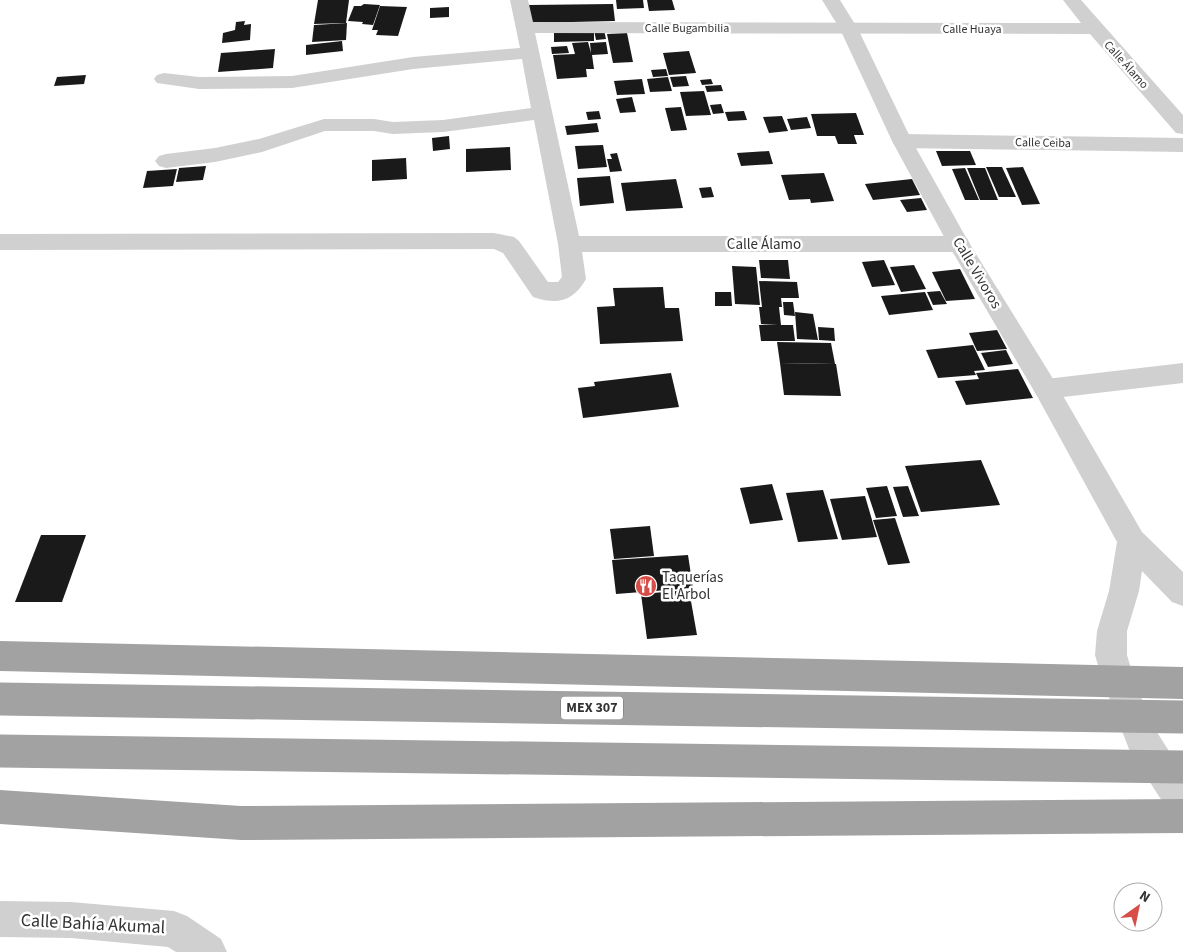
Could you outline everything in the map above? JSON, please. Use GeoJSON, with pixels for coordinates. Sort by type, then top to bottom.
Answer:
{"type":"FeatureCollection","features":[{"type":"Feature","properties":{"kind":"highway"},"geometry":{"type":"LineString","coordinates":[[0,656],[1183,683]]}},
{"type":"Feature","properties":{"kind":"highway","name":"MEX 307"},"geometry":{"type":"LineString","coordinates":[[0,699],[1183,717]]}},
{"type":"Feature","properties":{"kind":"highway"},"geometry":{"type":"LineString","coordinates":[[0,751],[1183,768]]}},
{"type":"Feature","properties":{"kind":"highway"},"geometry":{"type":"LineString","coordinates":[[0,807],[241,822],[1183,816]]}},
{"type":"Feature","properties":{"kind":"street"},"geometry":{"type":"LineString","coordinates":[[0,242],[494,241],[511,247],[541,291],[564,291],[574,279],[569,244],[519,0]]}},
{"type":"Feature","properties":{"kind":"street","name":"Calle Vivoros"},"geometry":{"type":"LineString","coordinates":[[831,0],[849,29],[902,141],[959,244],[1046,389],[1132,541],[1183,592]]}},
{"type":"Feature","properties":{"kind":"street","name":"Calle Álamo"},"geometry":{"type":"LineString","coordinates":[[1072,0],[1095,29],[1183,128]]}},
{"type":"Feature","properties":{"kind":"street","name":"Calle Bugambilia"},"geometry":{"type":"LineString","coordinates":[[524,27],[849,29]]}},
{"type":"Feature","properties":{"kind":"street","name":"Calle Huaya"},"geometry":{"type":"LineString","coordinates":[[849,29],[1095,29]]}},
{"type":"Feature","properties":{"kind":"street"},"geometry":{"type":"LineString","coordinates":[[164,79],[199,83],[292,82],[413,63],[530,53]]}},
{"type":"Feature","properties":{"kind":"street"},"geometry":{"type":"LineString","coordinates":[[166,161],[215,155],[253,147],[324,125],[374,124],[393,128],[443,126],[542,113]]}},
{"type":"Feature","properties":{"kind":"street","name":"Calle Ceiba"},"geometry":{"type":"LineString","coordinates":[[902,141],[1183,145]]}},
{"type":"Feature","properties":{"kind":"street","name":"Calle Álamo"},"geometry":{"type":"LineString","coordinates":[[569,244],[959,244]]}},
{"type":"Feature","properties":{"kind":"street"},"geometry":{"type":"LineString","coordinates":[[1046,389],[1183,373]]}},
{"type":"Feature","properties":{"kind":"street"},"geometry":{"type":"LineString","coordinates":[[1132,541],[1124,591],[1112,630],[1111,655],[1140,737],[1172,786],[1183,796]]}},
{"type":"Feature","properties":{"kind":"street","name":"Calle Bahía Akumal"},"geometry":{"type":"LineString","coordinates":[[0,919],[72,920],[174,929],[208,952]]}},
{"type":"Feature","properties":{"kind":"building"},"geometry":{"type":"Polygon","coordinates":[[[318,0],[349,0],[346,23],[314,24],[318,0]]]}},
{"type":"Feature","properties":{"kind":"building"},"geometry":{"type":"Polygon","coordinates":[[[616,0],[643,0],[644,8],[617,9],[616,0]]]}},
{"type":"Feature","properties":{"kind":"building"},"geometry":{"type":"Polygon","coordinates":[[[647,0],[672,0],[675,10],[649,11],[647,0]]]}},
{"type":"Feature","properties":{"kind":"building"},"geometry":{"type":"Polygon","coordinates":[[[364,4],[380,5],[373,25],[348,21],[354,6],[364,4]]]}},
{"type":"Feature","properties":{"kind":"building"},"geometry":{"type":"Polygon","coordinates":[[[613,4],[615,21],[529,23],[529,5],[613,4]]]}},
{"type":"Feature","properties":{"kind":"building"},"geometry":{"type":"Polygon","coordinates":[[[380,6],[407,7],[398,36],[376,35],[378,30],[372,30],[380,6]]]}},
{"type":"Feature","properties":{"kind":"building"},"geometry":{"type":"Polygon","coordinates":[[[449,7],[449,17],[430,18],[430,8],[449,7]]]}},
{"type":"Feature","properties":{"kind":"building"},"geometry":{"type":"Polygon","coordinates":[[[245,21],[244,25],[251,24],[250,40],[222,43],[223,33],[235,30],[236,22],[245,21]]]}},
{"type":"Feature","properties":{"kind":"building"},"geometry":{"type":"Polygon","coordinates":[[[347,23],[346,40],[312,42],[314,25],[347,23]]]}},
{"type":"Feature","properties":{"kind":"building"},"geometry":{"type":"Polygon","coordinates":[[[594,30],[604,30],[606,39],[596,40],[594,30]]]}},
{"type":"Feature","properties":{"kind":"building"},"geometry":{"type":"Polygon","coordinates":[[[594,31],[594,41],[554,42],[554,32],[594,31]]]}},
{"type":"Feature","properties":{"kind":"building"},"geometry":{"type":"Polygon","coordinates":[[[627,33],[633,62],[613,63],[607,34],[627,33]]]}},
{"type":"Feature","properties":{"kind":"building"},"geometry":{"type":"Polygon","coordinates":[[[342,41],[343,51],[306,55],[306,45],[342,41]]]}},
{"type":"Feature","properties":{"kind":"building"},"geometry":{"type":"Polygon","coordinates":[[[588,42],[591,53],[590,43],[606,42],[608,54],[592,55],[594,69],[586,69],[587,77],[557,79],[553,55],[575,54],[572,43],[588,42]]]}},
{"type":"Feature","properties":{"kind":"building"},"geometry":{"type":"Polygon","coordinates":[[[567,46],[569,53],[552,54],[551,47],[567,46]]]}},
{"type":"Feature","properties":{"kind":"building"},"geometry":{"type":"Polygon","coordinates":[[[275,49],[273,68],[218,72],[221,53],[275,49]]]}},
{"type":"Feature","properties":{"kind":"building"},"geometry":{"type":"Polygon","coordinates":[[[689,51],[696,73],[669,75],[663,53],[689,51]]]}},
{"type":"Feature","properties":{"kind":"building"},"geometry":{"type":"Polygon","coordinates":[[[666,69],[668,76],[653,77],[651,70],[666,69]]]}},
{"type":"Feature","properties":{"kind":"building"},"geometry":{"type":"Polygon","coordinates":[[[86,75],[84,84],[54,86],[57,77],[86,75]]]}},
{"type":"Feature","properties":{"kind":"building"},"geometry":{"type":"Polygon","coordinates":[[[686,76],[689,86],[673,87],[670,77],[686,76]]]}},
{"type":"Feature","properties":{"kind":"building"},"geometry":{"type":"Polygon","coordinates":[[[668,77],[672,91],[650,92],[647,79],[668,77]]]}},
{"type":"Feature","properties":{"kind":"building"},"geometry":{"type":"Polygon","coordinates":[[[642,79],[645,94],[617,95],[614,81],[642,79]]]}},
{"type":"Feature","properties":{"kind":"building"},"geometry":{"type":"Polygon","coordinates":[[[711,79],[713,84],[702,85],[700,80],[711,79]]]}},
{"type":"Feature","properties":{"kind":"building"},"geometry":{"type":"Polygon","coordinates":[[[721,85],[723,91],[707,92],[705,86],[721,85]]]}},
{"type":"Feature","properties":{"kind":"building"},"geometry":{"type":"Polygon","coordinates":[[[704,91],[711,115],[686,116],[680,92],[704,91]]]}},
{"type":"Feature","properties":{"kind":"building"},"geometry":{"type":"Polygon","coordinates":[[[632,97],[636,112],[620,113],[616,99],[632,97]]]}},
{"type":"Feature","properties":{"kind":"building"},"geometry":{"type":"Polygon","coordinates":[[[721,104],[724,113],[713,114],[710,105],[721,104]]]}},
{"type":"Feature","properties":{"kind":"building"},"geometry":{"type":"Polygon","coordinates":[[[681,107],[687,130],[671,131],[665,108],[681,107]]]}},
{"type":"Feature","properties":{"kind":"building"},"geometry":{"type":"Polygon","coordinates":[[[599,111],[601,119],[588,120],[586,112],[599,111]]]}},
{"type":"Feature","properties":{"kind":"building"},"geometry":{"type":"Polygon","coordinates":[[[744,111],[747,120],[728,121],[725,112],[744,111]]]}},
{"type":"Feature","properties":{"kind":"building"},"geometry":{"type":"Polygon","coordinates":[[[856,113],[864,135],[854,135],[857,144],[838,144],[835,136],[817,136],[811,114],[856,113]]]}},
{"type":"Feature","properties":{"kind":"building"},"geometry":{"type":"Polygon","coordinates":[[[782,116],[788,131],[769,133],[763,117],[782,116]]]}},
{"type":"Feature","properties":{"kind":"building"},"geometry":{"type":"Polygon","coordinates":[[[807,117],[811,128],[791,130],[787,119],[807,117]]]}},
{"type":"Feature","properties":{"kind":"building"},"geometry":{"type":"Polygon","coordinates":[[[597,123],[599,132],[567,135],[565,126],[597,123]]]}},
{"type":"Feature","properties":{"kind":"building"},"geometry":{"type":"Polygon","coordinates":[[[449,136],[450,149],[433,151],[432,138],[449,136]]]}},
{"type":"Feature","properties":{"kind":"building"},"geometry":{"type":"Polygon","coordinates":[[[603,145],[607,167],[578,169],[575,146],[603,145]]]}},
{"type":"Feature","properties":{"kind":"building"},"geometry":{"type":"Polygon","coordinates":[[[510,147],[511,170],[466,172],[466,149],[510,147]]]}},
{"type":"Feature","properties":{"kind":"building"},"geometry":{"type":"Polygon","coordinates":[[[769,151],[773,164],[741,166],[737,153],[769,151]]]}},
{"type":"Feature","properties":{"kind":"building"},"geometry":{"type":"Polygon","coordinates":[[[936,151],[970,151],[976,165],[942,166],[936,151]]]}},
{"type":"Feature","properties":{"kind":"building"},"geometry":{"type":"Polygon","coordinates":[[[617,153],[622,171],[610,172],[607,159],[612,159],[610,154],[617,153]]]}},
{"type":"Feature","properties":{"kind":"building"},"geometry":{"type":"Polygon","coordinates":[[[406,158],[407,179],[372,181],[372,160],[406,158]]]}},
{"type":"Feature","properties":{"kind":"building"},"geometry":{"type":"Polygon","coordinates":[[[206,166],[203,180],[176,182],[179,168],[206,166]]]}},
{"type":"Feature","properties":{"kind":"building"},"geometry":{"type":"Polygon","coordinates":[[[986,167],[1002,167],[1016,197],[999,197],[986,167]]]}},
{"type":"Feature","properties":{"kind":"building"},"geometry":{"type":"Polygon","coordinates":[[[1023,167],[1040,204],[1022,205],[1006,168],[1023,167]]]}},
{"type":"Feature","properties":{"kind":"building"},"geometry":{"type":"Polygon","coordinates":[[[965,168],[979,200],[965,200],[952,169],[965,168]]]}},
{"type":"Feature","properties":{"kind":"building"},"geometry":{"type":"Polygon","coordinates":[[[967,168],[985,168],[998,200],[980,200],[967,168]]]}},
{"type":"Feature","properties":{"kind":"building"},"geometry":{"type":"Polygon","coordinates":[[[177,169],[173,186],[143,188],[147,171],[177,169]]]}},
{"type":"Feature","properties":{"kind":"building"},"geometry":{"type":"Polygon","coordinates":[[[824,173],[834,201],[811,203],[810,199],[789,200],[781,175],[824,173]]]}},
{"type":"Feature","properties":{"kind":"building"},"geometry":{"type":"Polygon","coordinates":[[[610,176],[614,203],[580,206],[577,178],[610,176]]]}},
{"type":"Feature","properties":{"kind":"building"},"geometry":{"type":"Polygon","coordinates":[[[676,179],[683,208],[626,211],[621,183],[676,179]]]}},
{"type":"Feature","properties":{"kind":"building"},"geometry":{"type":"Polygon","coordinates":[[[912,179],[920,195],[873,200],[865,184],[912,179]]]}},
{"type":"Feature","properties":{"kind":"building"},"geometry":{"type":"Polygon","coordinates":[[[711,187],[714,197],[702,198],[699,188],[711,187]]]}},
{"type":"Feature","properties":{"kind":"building"},"geometry":{"type":"Polygon","coordinates":[[[921,198],[927,210],[907,212],[900,200],[921,198]]]}},
{"type":"Feature","properties":{"kind":"building"},"geometry":{"type":"Polygon","coordinates":[[[759,260],[788,260],[790,279],[761,278],[759,260]]]}},
{"type":"Feature","properties":{"kind":"building"},"geometry":{"type":"Polygon","coordinates":[[[884,260],[895,285],[872,287],[862,262],[884,260]]]}},
{"type":"Feature","properties":{"kind":"building"},"geometry":{"type":"Polygon","coordinates":[[[914,265],[926,289],[901,292],[890,267],[914,265]]]}},
{"type":"Feature","properties":{"kind":"building"},"geometry":{"type":"Polygon","coordinates":[[[732,266],[756,267],[760,305],[735,304],[732,266]]]}},
{"type":"Feature","properties":{"kind":"building"},"geometry":{"type":"Polygon","coordinates":[[[960,269],[975,299],[946,301],[932,272],[960,269]]]}},
{"type":"Feature","properties":{"kind":"building"},"geometry":{"type":"Polygon","coordinates":[[[759,281],[797,282],[799,298],[781,298],[782,307],[779,307],[781,325],[793,325],[795,341],[761,341],[759,325],[778,324],[761,324],[759,307],[762,307],[759,281]]]}},
{"type":"Feature","properties":{"kind":"building"},"geometry":{"type":"Polygon","coordinates":[[[663,287],[665,308],[679,308],[683,341],[600,344],[597,307],[615,306],[613,288],[663,287]]]}},
{"type":"Feature","properties":{"kind":"building"},"geometry":{"type":"Polygon","coordinates":[[[940,291],[947,304],[933,305],[927,292],[940,291]]]}},
{"type":"Feature","properties":{"kind":"building"},"geometry":{"type":"Polygon","coordinates":[[[715,292],[731,292],[732,306],[715,306],[715,292]]]}},
{"type":"Feature","properties":{"kind":"building"},"geometry":{"type":"Polygon","coordinates":[[[925,292],[933,310],[889,315],[881,296],[925,292]]]}},
{"type":"Feature","properties":{"kind":"building"},"geometry":{"type":"Polygon","coordinates":[[[783,302],[793,302],[795,316],[784,315],[783,302]]]}},
{"type":"Feature","properties":{"kind":"building"},"geometry":{"type":"Polygon","coordinates":[[[795,312],[813,314],[818,340],[797,339],[795,312]]]}},
{"type":"Feature","properties":{"kind":"building"},"geometry":{"type":"Polygon","coordinates":[[[818,327],[834,328],[835,341],[819,340],[818,327]]]}},
{"type":"Feature","properties":{"kind":"building"},"geometry":{"type":"Polygon","coordinates":[[[997,330],[1007,349],[977,351],[969,333],[997,330]]]}},
{"type":"Feature","properties":{"kind":"building"},"geometry":{"type":"Polygon","coordinates":[[[777,342],[831,343],[835,364],[780,363],[777,342]]]}},
{"type":"Feature","properties":{"kind":"building"},"geometry":{"type":"Polygon","coordinates":[[[973,345],[985,370],[974,371],[976,375],[938,378],[926,350],[973,345]]]}},
{"type":"Feature","properties":{"kind":"building"},"geometry":{"type":"Polygon","coordinates":[[[1006,350],[1013,364],[988,367],[981,353],[1006,350]]]}},
{"type":"Feature","properties":{"kind":"building"},"geometry":{"type":"Polygon","coordinates":[[[780,363],[836,364],[841,396],[784,395],[780,363]]]}},
{"type":"Feature","properties":{"kind":"building"},"geometry":{"type":"Polygon","coordinates":[[[1018,369],[1033,398],[966,405],[955,381],[979,379],[976,373],[1018,369]]]}},
{"type":"Feature","properties":{"kind":"building"},"geometry":{"type":"Polygon","coordinates":[[[671,373],[679,407],[583,418],[578,388],[595,386],[594,382],[671,373]]]}},
{"type":"Feature","properties":{"kind":"building"},"geometry":{"type":"Polygon","coordinates":[[[981,460],[1000,505],[921,512],[905,466],[981,460]]]}},
{"type":"Feature","properties":{"kind":"building"},"geometry":{"type":"Polygon","coordinates":[[[772,484],[783,520],[750,524],[740,488],[772,484]]]}},
{"type":"Feature","properties":{"kind":"building"},"geometry":{"type":"Polygon","coordinates":[[[887,486],[897,516],[876,518],[866,488],[887,486]]]}},
{"type":"Feature","properties":{"kind":"building"},"geometry":{"type":"Polygon","coordinates":[[[908,486],[919,516],[903,517],[893,487],[908,486]]]}},
{"type":"Feature","properties":{"kind":"building"},"geometry":{"type":"Polygon","coordinates":[[[823,490],[838,539],[798,542],[786,493],[823,490]]]}},
{"type":"Feature","properties":{"kind":"building"},"geometry":{"type":"Polygon","coordinates":[[[865,496],[877,537],[842,540],[830,499],[865,496]]]}},
{"type":"Feature","properties":{"kind":"building"},"geometry":{"type":"Polygon","coordinates":[[[895,518],[910,563],[888,565],[873,520],[895,518]]]}},
{"type":"Feature","properties":{"kind":"building"},"geometry":{"type":"Polygon","coordinates":[[[650,526],[654,556],[614,559],[610,529],[650,526]]]}},
{"type":"Feature","properties":{"kind":"building"},"geometry":{"type":"Polygon","coordinates":[[[41,535],[86,535],[62,602],[15,602],[41,535]]]}},
{"type":"Feature","properties":{"kind":"building"},"geometry":{"type":"Polygon","coordinates":[[[688,555],[693,588],[616,594],[612,560],[688,555]]]}},
{"type":"Feature","properties":{"kind":"building"},"geometry":{"type":"Polygon","coordinates":[[[689,590],[697,635],[647,639],[641,594],[689,590]]]}},
{"type":"Feature","properties":{"kind":"place","name":"Taquerías El Arbol"},"geometry":{"type":"Point","coordinates":[646,586]}}]}
